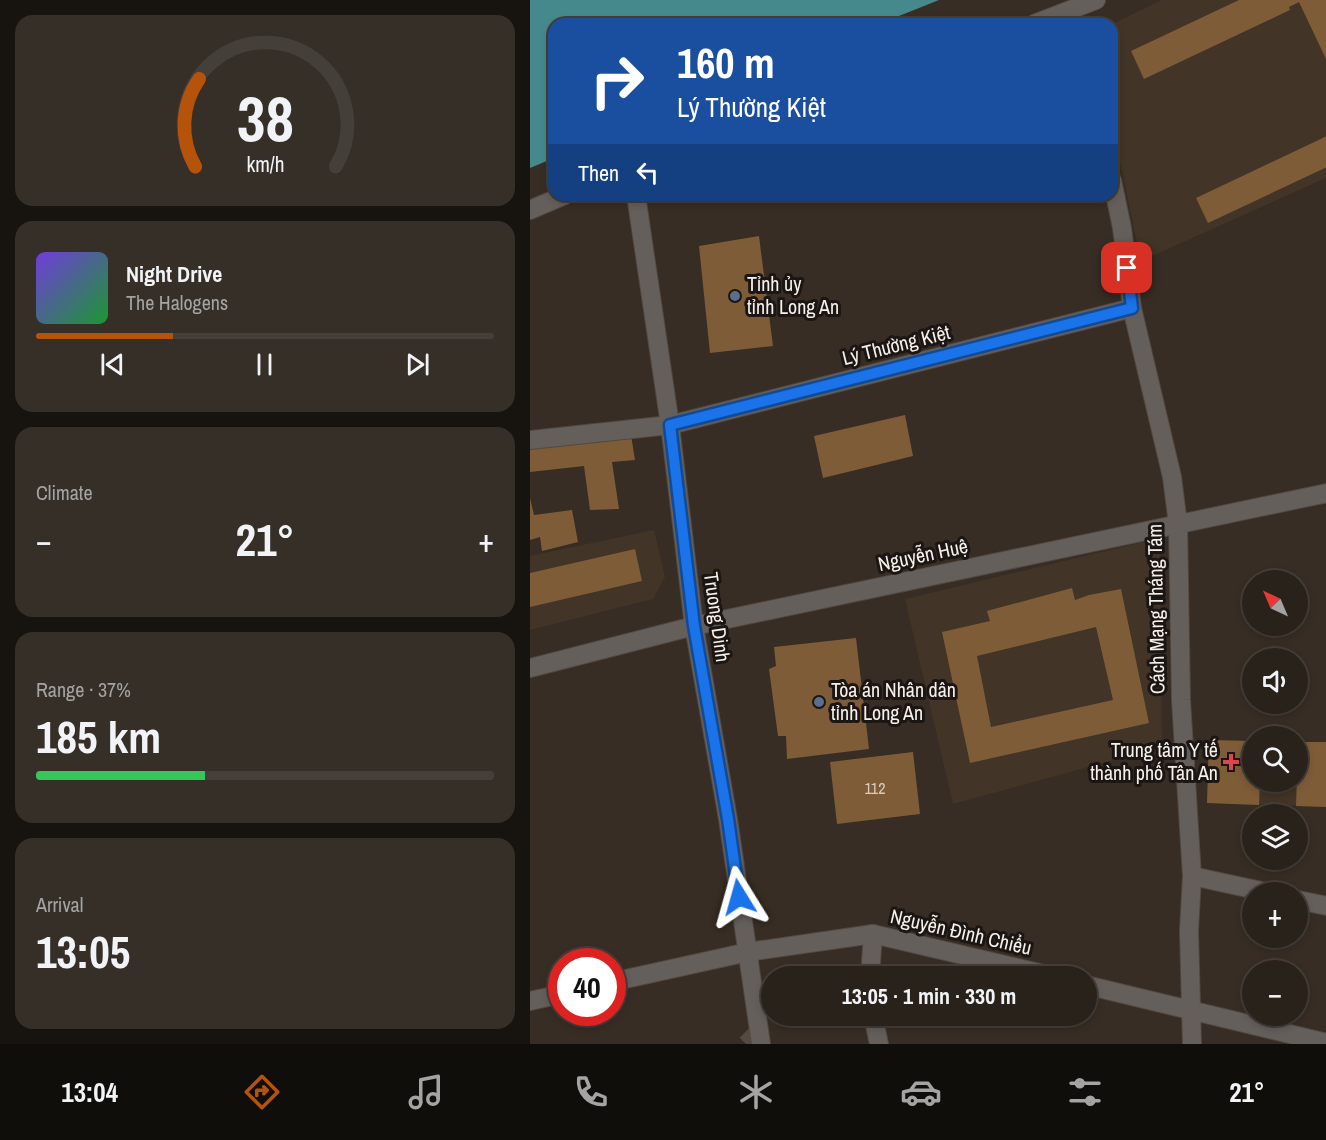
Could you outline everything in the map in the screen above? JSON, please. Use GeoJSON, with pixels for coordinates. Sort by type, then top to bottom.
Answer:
{"type":"FeatureCollection","features":[{"type":"Feature","properties":{"kind":"street"},"geometry":{"type":"LineString","coordinates":[[1067,18],[1096,0]]}},
{"type":"Feature","properties":{"kind":"street"},"geometry":{"type":"LineString","coordinates":[[530,210],[551,201]]}},
{"type":"Feature","properties":{"kind":"street","name":"Truong Dinh"},"geometry":{"type":"LineString","coordinates":[[637,201],[670,425],[694,626],[728,819],[761,1044]]}},
{"type":"Feature","properties":{"kind":"street","name":"Cách Mạng Tháng Tám"},"geometry":{"type":"LineString","coordinates":[[1116,201],[1132,308],[1172,477],[1178,524],[1181,700],[1192,876],[1189,931],[1192,1044]]}},
{"type":"Feature","properties":{"kind":"street","name":"Lý Thường Kiệt"},"geometry":{"type":"LineString","coordinates":[[530,440],[670,425],[1132,308]]}},
{"type":"Feature","properties":{"kind":"street","name":"Nguyễn Huệ"},"geometry":{"type":"LineString","coordinates":[[530,668],[694,626],[1326,493]]}},
{"type":"Feature","properties":{"kind":"street"},"geometry":{"type":"LineString","coordinates":[[1192,876],[1242,887]]}},
{"type":"Feature","properties":{"kind":"street"},"geometry":{"type":"LineString","coordinates":[[1308,902],[1326,906]]}},
{"type":"Feature","properties":{"kind":"street"},"geometry":{"type":"LineString","coordinates":[[870,966],[872,934]]}},
{"type":"Feature","properties":{"kind":"street","name":"Nguyễn Đình Chiểu"},"geometry":{"type":"LineString","coordinates":[[626,979],[748,952],[872,934],[1009,966]]}},
{"type":"Feature","properties":{"kind":"street"},"geometry":{"type":"LineString","coordinates":[[1097,988],[1326,1043]]}},
{"type":"Feature","properties":{"kind":"street"},"geometry":{"type":"LineString","coordinates":[[530,1001],[548,997]]}},
{"type":"Feature","properties":{"kind":"street"},"geometry":{"type":"LineString","coordinates":[[876,1026],[879,1044]]}},
{"type":"Feature","properties":{"kind":"shaded area"},"geometry":{"type":"Polygon","coordinates":[[[1162,0],[1326,0],[1326,178],[1141,261],[1118,152],[1118,21],[1162,0]]]}},
{"type":"Feature","properties":{"kind":"shaded area"},"geometry":{"type":"Polygon","coordinates":[[[654,530],[665,577],[653,599],[530,630],[530,556],[654,530]]]}},
{"type":"Feature","properties":{"kind":"shaded area"},"geometry":{"type":"Polygon","coordinates":[[[1160,538],[1162,747],[953,804],[905,599],[1160,538]]]}},
{"type":"Feature","properties":{"kind":"shaded area","name":"Trung tâm Y tế thành phố Tân An"},"geometry":{"type":"Polygon","coordinates":[[[1209,740],[1242,741],[1242,792],[1308,792],[1308,742],[1326,742],[1326,807],[1308,806],[1308,804],[1207,803],[1209,740]]]}},
{"type":"Feature","properties":{"kind":"water"},"geometry":{"type":"Polygon","coordinates":[[[530,0],[939,0],[894,18],[548,18],[548,160],[530,168],[530,0]]]}},
{"type":"Feature","properties":{"kind":"building"},"geometry":{"type":"Polygon","coordinates":[[[1239,0],[1327,0],[1327,61],[1299,2],[1289,7],[1290,10],[1144,79],[1131,51],[1239,0]]]}},
{"type":"Feature","properties":{"kind":"building"},"geometry":{"type":"Polygon","coordinates":[[[1327,136],[1327,167],[1208,223],[1196,198],[1327,136]]]}},
{"type":"Feature","properties":{"kind":"building","name":"Tỉnh ủy tỉnh Long An"},"geometry":{"type":"Polygon","coordinates":[[[759,236],[773,346],[710,353],[699,246],[759,236]]]}},
{"type":"Feature","properties":{"kind":"building"},"geometry":{"type":"Polygon","coordinates":[[[905,415],[913,456],[823,478],[814,436],[905,415]]]}},
{"type":"Feature","properties":{"kind":"building"},"geometry":{"type":"Polygon","coordinates":[[[631,435],[635,460],[612,462],[619,509],[590,510],[584,466],[530,472],[530,448],[631,435]]]}},
{"type":"Feature","properties":{"kind":"building"},"geometry":{"type":"Polygon","coordinates":[[[530,498],[534,515],[572,510],[578,542],[542,551],[540,537],[530,540],[530,498]]]}},
{"type":"Feature","properties":{"kind":"building"},"geometry":{"type":"Polygon","coordinates":[[[635,549],[642,581],[530,607],[530,573],[635,549]]]}},
{"type":"Feature","properties":{"kind":"building"},"geometry":{"type":"Polygon","coordinates":[[[1072,588],[1075,600],[1121,589],[1149,723],[970,763],[942,632],[990,621],[987,611],[1072,588]],[[1096,627],[977,656],[991,727],[1113,700],[1096,627]]]}},
{"type":"Feature","properties":{"kind":"building","name":"Tòa án Nhân dân tỉnh Long An"},"geometry":{"type":"Polygon","coordinates":[[[856,638],[869,749],[787,759],[786,736],[778,736],[769,669],[776,666],[774,647],[856,638]]]}},
{"type":"Feature","properties":{"kind":"building"},"geometry":{"type":"Polygon","coordinates":[[[1209,740],[1242,741],[1242,792],[1260,792],[1259,804],[1207,803],[1209,740]]]}},
{"type":"Feature","properties":{"kind":"building"},"geometry":{"type":"Polygon","coordinates":[[[1308,742],[1327,742],[1327,807],[1296,804],[1296,792],[1308,792],[1308,742]]]}},
{"type":"Feature","properties":{"kind":"building"},"geometry":{"type":"Polygon","coordinates":[[[913,752],[920,814],[837,824],[830,762],[913,752]]]}},
{"type":"Feature","properties":{"kind":"tunnel"},"geometry":{"type":"LineString","coordinates":[[746,1044],[759,1031]]}},
{"type":"Feature","properties":{"kind":"place","name":"Tỉnh ủy tỉnh Long An"},"geometry":{"type":"Point","coordinates":[735,296]}},
{"type":"Feature","properties":{"kind":"place","name":"Tòa án Nhân dân tỉnh Long An"},"geometry":{"type":"Point","coordinates":[819,702]}},
{"type":"Feature","properties":{"kind":"place","name":"Trung tâm Y tế thành phố Tân An"},"geometry":{"type":"Point","coordinates":[1231,762]}},
{"type":"Feature","properties":{"kind":"route"},"geometry":{"type":"LineString","coordinates":[[739,897],[728,819],[694,626],[670,425],[1132,308],[1127,268]]}}]}
